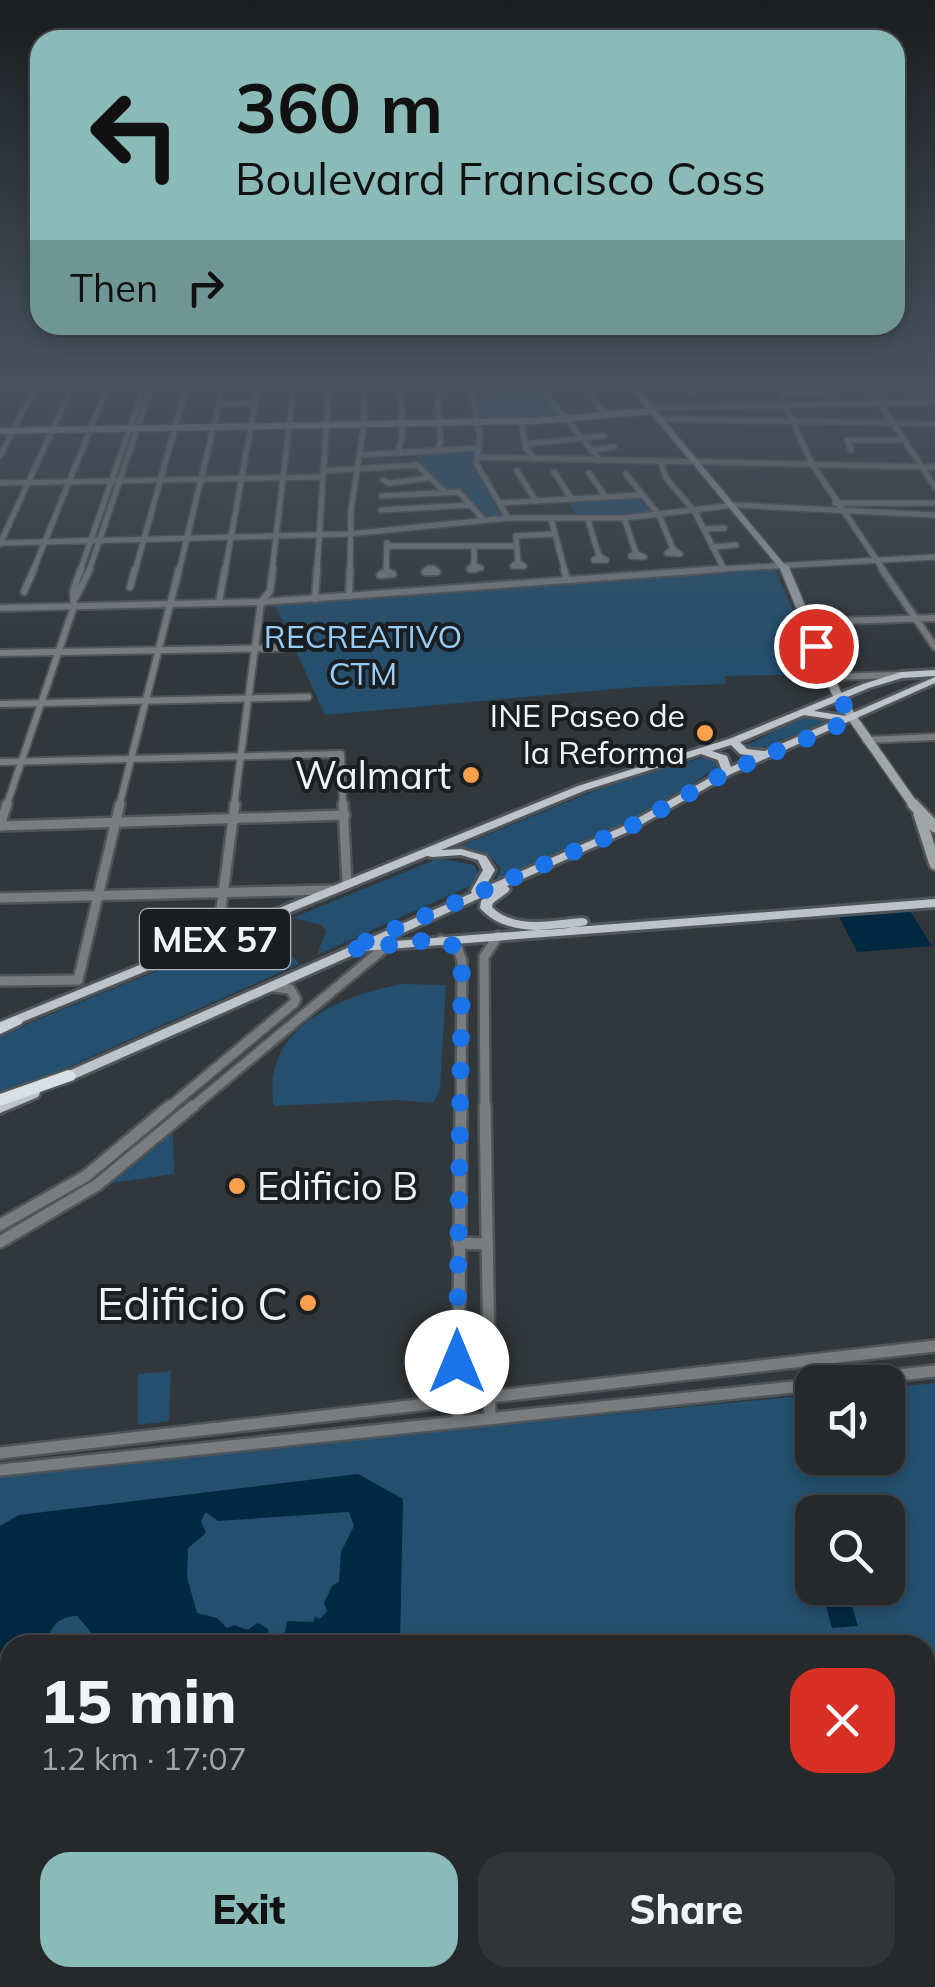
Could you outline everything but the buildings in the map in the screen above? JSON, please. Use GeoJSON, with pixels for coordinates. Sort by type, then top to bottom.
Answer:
{"type":"FeatureCollection","features":[{"type":"Feature","properties":{"kind":"highway"},"geometry":{"type":"LineString","coordinates":[[0,1028],[16,1021]]}},
{"type":"Feature","properties":{"kind":"highway","name":"MEX 57"},"geometry":{"type":"LineString","coordinates":[[0,1100],[68,1076]]}},
{"type":"Feature","properties":{"kind":"main road"},"geometry":{"type":"LineString","coordinates":[[713,478],[739,504],[782,564],[851,720],[917,810],[935,827]]}},
{"type":"Feature","properties":{"kind":"main road"},"geometry":{"type":"LineString","coordinates":[[414,856],[582,788],[702,752],[901,675],[935,676]]}},
{"type":"Feature","properties":{"kind":"main road"},"geometry":{"type":"LineString","coordinates":[[475,893],[626,829],[727,772],[851,720],[935,676]]}},
{"type":"Feature","properties":{"kind":"main road"},"geometry":{"type":"LineString","coordinates":[[798,713],[819,712],[851,720]]}},
{"type":"Feature","properties":{"kind":"main road"},"geometry":{"type":"LineString","coordinates":[[733,740],[744,752],[767,753]]}},
{"type":"Feature","properties":{"kind":"main road"},"geometry":{"type":"LineString","coordinates":[[702,752],[723,758],[727,772]]}},
{"type":"Feature","properties":{"kind":"main road"},"geometry":{"type":"LineString","coordinates":[[917,810],[935,864]]}},
{"type":"Feature","properties":{"kind":"main road"},"geometry":{"type":"LineString","coordinates":[[414,856],[461,852],[482,858],[489,870],[475,893]]}},
{"type":"Feature","properties":{"kind":"main road","name":"MEX 57"},"geometry":{"type":"LineString","coordinates":[[16,1021],[80,986],[217,938],[414,856]]}},
{"type":"Feature","properties":{"kind":"main road"},"geometry":{"type":"LineString","coordinates":[[535,869],[489,898],[486,908],[496,919],[526,924],[935,899]]}},
{"type":"Feature","properties":{"kind":"main road","name":"MEX 57"},"geometry":{"type":"LineString","coordinates":[[68,1076],[475,893]]}},
{"type":"Feature","properties":{"kind":"main road"},"geometry":{"type":"LineString","coordinates":[[346,950],[438,939],[935,899]]}},
{"type":"Feature","properties":{"kind":"main road"},"geometry":{"type":"LineString","coordinates":[[0,1108],[68,1076]]}},
{"type":"Feature","properties":{"kind":"street"},"geometry":{"type":"LineString","coordinates":[[30,478],[0,543],[319,536],[508,518],[624,518],[739,504],[935,503]]}},
{"type":"Feature","properties":{"kind":"street"},"geometry":{"type":"LineString","coordinates":[[24,592],[71,478]]}},
{"type":"Feature","properties":{"kind":"street"},"geometry":{"type":"LineString","coordinates":[[75,602],[73,591],[116,478]]}},
{"type":"Feature","properties":{"kind":"street"},"geometry":{"type":"LineString","coordinates":[[220,602],[241,478]]}},
{"type":"Feature","properties":{"kind":"street"},"geometry":{"type":"LineString","coordinates":[[0,483],[282,478],[270,592],[261,602],[217,938]]}},
{"type":"Feature","properties":{"kind":"street"},"geometry":{"type":"LineString","coordinates":[[315,598],[323,478]]}},
{"type":"Feature","properties":{"kind":"street"},"geometry":{"type":"LineString","coordinates":[[350,596],[349,534],[355,478]]}},
{"type":"Feature","properties":{"kind":"street"},"geometry":{"type":"LineString","coordinates":[[395,480],[430,478],[444,492]]}},
{"type":"Feature","properties":{"kind":"street"},"geometry":{"type":"LineString","coordinates":[[484,478],[508,518]]}},
{"type":"Feature","properties":{"kind":"street"},"geometry":{"type":"LineString","coordinates":[[521,478],[536,501]]}},
{"type":"Feature","properties":{"kind":"street"},"geometry":{"type":"LineString","coordinates":[[558,478],[572,499]]}},
{"type":"Feature","properties":{"kind":"street"},"geometry":{"type":"LineString","coordinates":[[592,478],[606,496]]}},
{"type":"Feature","properties":{"kind":"street"},"geometry":{"type":"LineString","coordinates":[[629,478],[659,515],[672,549]]}},
{"type":"Feature","properties":{"kind":"street"},"geometry":{"type":"LineString","coordinates":[[666,478],[704,529],[724,568]]}},
{"type":"Feature","properties":{"kind":"street"},"geometry":{"type":"LineString","coordinates":[[821,478],[935,647]]}},
{"type":"Feature","properties":{"kind":"street"},"geometry":{"type":"LineString","coordinates":[[0,981],[80,986],[114,822],[201,479]]}},
{"type":"Feature","properties":{"kind":"street"},"geometry":{"type":"LineString","coordinates":[[130,586],[160,480]]}},
{"type":"Feature","properties":{"kind":"street"},"geometry":{"type":"LineString","coordinates":[[394,495],[459,492],[484,520]]}},
{"type":"Feature","properties":{"kind":"street"},"geometry":{"type":"LineString","coordinates":[[499,503],[642,494]]}},
{"type":"Feature","properties":{"kind":"street"},"geometry":{"type":"LineString","coordinates":[[393,510],[471,505]]}},
{"type":"Feature","properties":{"kind":"street"},"geometry":{"type":"LineString","coordinates":[[840,506],[935,515]]}},
{"type":"Feature","properties":{"kind":"street"},"geometry":{"type":"LineString","coordinates":[[105,510],[99,540],[0,826],[345,815]]}},
{"type":"Feature","properties":{"kind":"street"},"geometry":{"type":"LineString","coordinates":[[624,518],[636,553]]}},
{"type":"Feature","properties":{"kind":"street"},"geometry":{"type":"LineString","coordinates":[[551,519],[567,580]]}},
{"type":"Feature","properties":{"kind":"street"},"geometry":{"type":"LineString","coordinates":[[588,520],[599,556]]}},
{"type":"Feature","properties":{"kind":"street"},"geometry":{"type":"LineString","coordinates":[[704,529],[724,528]]}},
{"type":"Feature","properties":{"kind":"street"},"geometry":{"type":"LineString","coordinates":[[386,571],[388,531]]}},
{"type":"Feature","properties":{"kind":"street"},"geometry":{"type":"LineString","coordinates":[[518,562],[518,535],[554,534]]}},
{"type":"Feature","properties":{"kind":"street"},"geometry":{"type":"LineString","coordinates":[[712,547],[736,545]]}},
{"type":"Feature","properties":{"kind":"street"},"geometry":{"type":"LineString","coordinates":[[388,546],[516,546]]}},
{"type":"Feature","properties":{"kind":"street"},"geometry":{"type":"LineString","coordinates":[[431,546],[432,568]]}},
{"type":"Feature","properties":{"kind":"street"},"geometry":{"type":"LineString","coordinates":[[474,546],[474,565]]}},
{"type":"Feature","properties":{"kind":"street"},"geometry":{"type":"LineString","coordinates":[[0,608],[75,602],[261,602],[782,564],[935,557]]}},
{"type":"Feature","properties":{"kind":"street"},"geometry":{"type":"LineString","coordinates":[[806,622],[935,618]]}},
{"type":"Feature","properties":{"kind":"street"},"geometry":{"type":"LineString","coordinates":[[0,654],[282,648]]}},
{"type":"Feature","properties":{"kind":"street"},"geometry":{"type":"LineString","coordinates":[[830,677],[901,675]]}},
{"type":"Feature","properties":{"kind":"street"},"geometry":{"type":"LineString","coordinates":[[0,704],[308,696]]}},
{"type":"Feature","properties":{"kind":"street"},"geometry":{"type":"LineString","coordinates":[[866,740],[935,737]]}},
{"type":"Feature","properties":{"kind":"street"},"geometry":{"type":"LineString","coordinates":[[0,762],[342,754],[345,815],[340,887],[0,898]]}},
{"type":"Feature","properties":{"kind":"street"},"geometry":{"type":"LineString","coordinates":[[917,810],[935,810]]}},
{"type":"Feature","properties":{"kind":"street"},"geometry":{"type":"LineString","coordinates":[[490,1418],[483,1008],[484,957],[498,936]]}},
{"type":"Feature","properties":{"kind":"street"},"geometry":{"type":"LineString","coordinates":[[438,939],[462,954],[458,1420]]}},
{"type":"Feature","properties":{"kind":"street"},"geometry":{"type":"LineString","coordinates":[[0,1242],[97,1185],[389,944]]}},
{"type":"Feature","properties":{"kind":"street"},"geometry":{"type":"LineString","coordinates":[[0,1225],[86,1176],[296,999],[290,989],[265,987]]}},
{"type":"Feature","properties":{"kind":"street"},"geometry":{"type":"LineString","coordinates":[[461,1009],[483,1008]]}},
{"type":"Feature","properties":{"kind":"street"},"geometry":{"type":"LineString","coordinates":[[209,1074],[226,1080]]}},
{"type":"Feature","properties":{"kind":"street"},"geometry":{"type":"LineString","coordinates":[[86,1176],[97,1185]]}},
{"type":"Feature","properties":{"kind":"street"},"geometry":{"type":"LineString","coordinates":[[458,1243],[487,1244]]}},
{"type":"Feature","properties":{"kind":"street"},"geometry":{"type":"LineString","coordinates":[[0,1453],[930,1347],[935,1371],[905,1374]]}},
{"type":"Feature","properties":{"kind":"street"},"geometry":{"type":"LineString","coordinates":[[711,1373],[719,1396]]}},
{"type":"Feature","properties":{"kind":"street"},"geometry":{"type":"LineString","coordinates":[[0,1470],[795,1387]]}},
{"type":"Feature","properties":{"kind":"green space"},"geometry":{"type":"Polygon","coordinates":[[[434,478],[479,478],[501,515],[484,516],[463,491],[446,489],[434,478]]]}},
{"type":"Feature","properties":{"kind":"green space"},"geometry":{"type":"Polygon","coordinates":[[[638,496],[652,514],[577,517],[568,500],[638,496]]]}},
{"type":"Feature","properties":{"kind":"green space","name":"RECREATIVO CTM"},"geometry":{"type":"Polygon","coordinates":[[[774,567],[820,674],[724,676],[726,684],[637,687],[325,715],[274,603],[774,567]]]}},
{"type":"Feature","properties":{"kind":"green space"},"geometry":{"type":"Polygon","coordinates":[[[806,715],[832,719],[750,753],[743,747],[806,715]]]}},
{"type":"Feature","properties":{"kind":"green space"},"geometry":{"type":"Polygon","coordinates":[[[705,757],[717,759],[722,765],[633,820],[496,880],[501,869],[486,854],[453,849],[616,782],[705,757]]]}},
{"type":"Feature","properties":{"kind":"green space"},"geometry":{"type":"Polygon","coordinates":[[[439,858],[474,865],[478,873],[474,884],[317,955],[326,931],[322,925],[292,918],[439,858]]]}},
{"type":"Feature","properties":{"kind":"green space"},"geometry":{"type":"Polygon","coordinates":[[[282,920],[281,940],[299,964],[46,1077],[0,1092],[0,1035],[282,920]]]}},
{"type":"Feature","properties":{"kind":"green space"},"geometry":{"type":"Polygon","coordinates":[[[403,984],[446,985],[440,1089],[433,1103],[399,1100],[274,1106],[273,1079],[279,1056],[292,1036],[331,1007],[403,984]]]}},
{"type":"Feature","properties":{"kind":"green space"},"geometry":{"type":"Polygon","coordinates":[[[173,1131],[174,1174],[112,1183],[173,1131]]]}},
{"type":"Feature","properties":{"kind":"green space"},"geometry":{"type":"Polygon","coordinates":[[[171,1371],[169,1421],[138,1425],[138,1374],[171,1371]]]}},
{"type":"Feature","properties":{"kind":"green space"},"geometry":{"type":"Polygon","coordinates":[[[935,1383],[935,1635],[0,1635],[0,1473],[441,1426],[531,1422],[795,1397],[795,1475],[905,1475],[905,1386],[935,1383]]]}},
{"type":"Feature","properties":{"kind":"shaded area"},"geometry":{"type":"Polygon","coordinates":[[[909,909],[932,946],[857,952],[838,915],[909,909]]]}},
{"type":"Feature","properties":{"kind":"shaded area"},"geometry":{"type":"Polygon","coordinates":[[[358,1474],[403,1499],[400,1635],[279,1635],[285,1632],[287,1621],[313,1622],[315,1616],[320,1619],[327,1611],[324,1603],[332,1586],[339,1582],[341,1552],[354,1526],[349,1512],[218,1521],[206,1512],[201,1521],[206,1533],[188,1548],[187,1577],[197,1613],[217,1618],[227,1628],[235,1625],[247,1630],[258,1623],[268,1629],[269,1635],[91,1635],[77,1616],[64,1618],[49,1635],[0,1635],[0,1526],[19,1515],[358,1474]]]}},
{"type":"Feature","properties":{"kind":"shaded area"},"geometry":{"type":"Polygon","coordinates":[[[826,1605],[852,1605],[858,1626],[832,1628],[826,1605]]]}},
{"type":"Feature","properties":{"kind":"place","name":"INE Paseo de la Reforma"},"geometry":{"type":"Point","coordinates":[705,733]}},
{"type":"Feature","properties":{"kind":"place","name":"Walmart"},"geometry":{"type":"Point","coordinates":[471,775]}},
{"type":"Feature","properties":{"kind":"place","name":"Edificio B"},"geometry":{"type":"Point","coordinates":[237,1186]}},
{"type":"Feature","properties":{"kind":"place","name":"Edificio C"},"geometry":{"type":"Point","coordinates":[308,1303]}},
{"type":"Feature","properties":{"kind":"route"},"geometry":{"type":"LineString","coordinates":[[457,1362],[462,954],[438,939],[346,950],[626,829],[727,772],[851,720],[816,646]]}}]}
